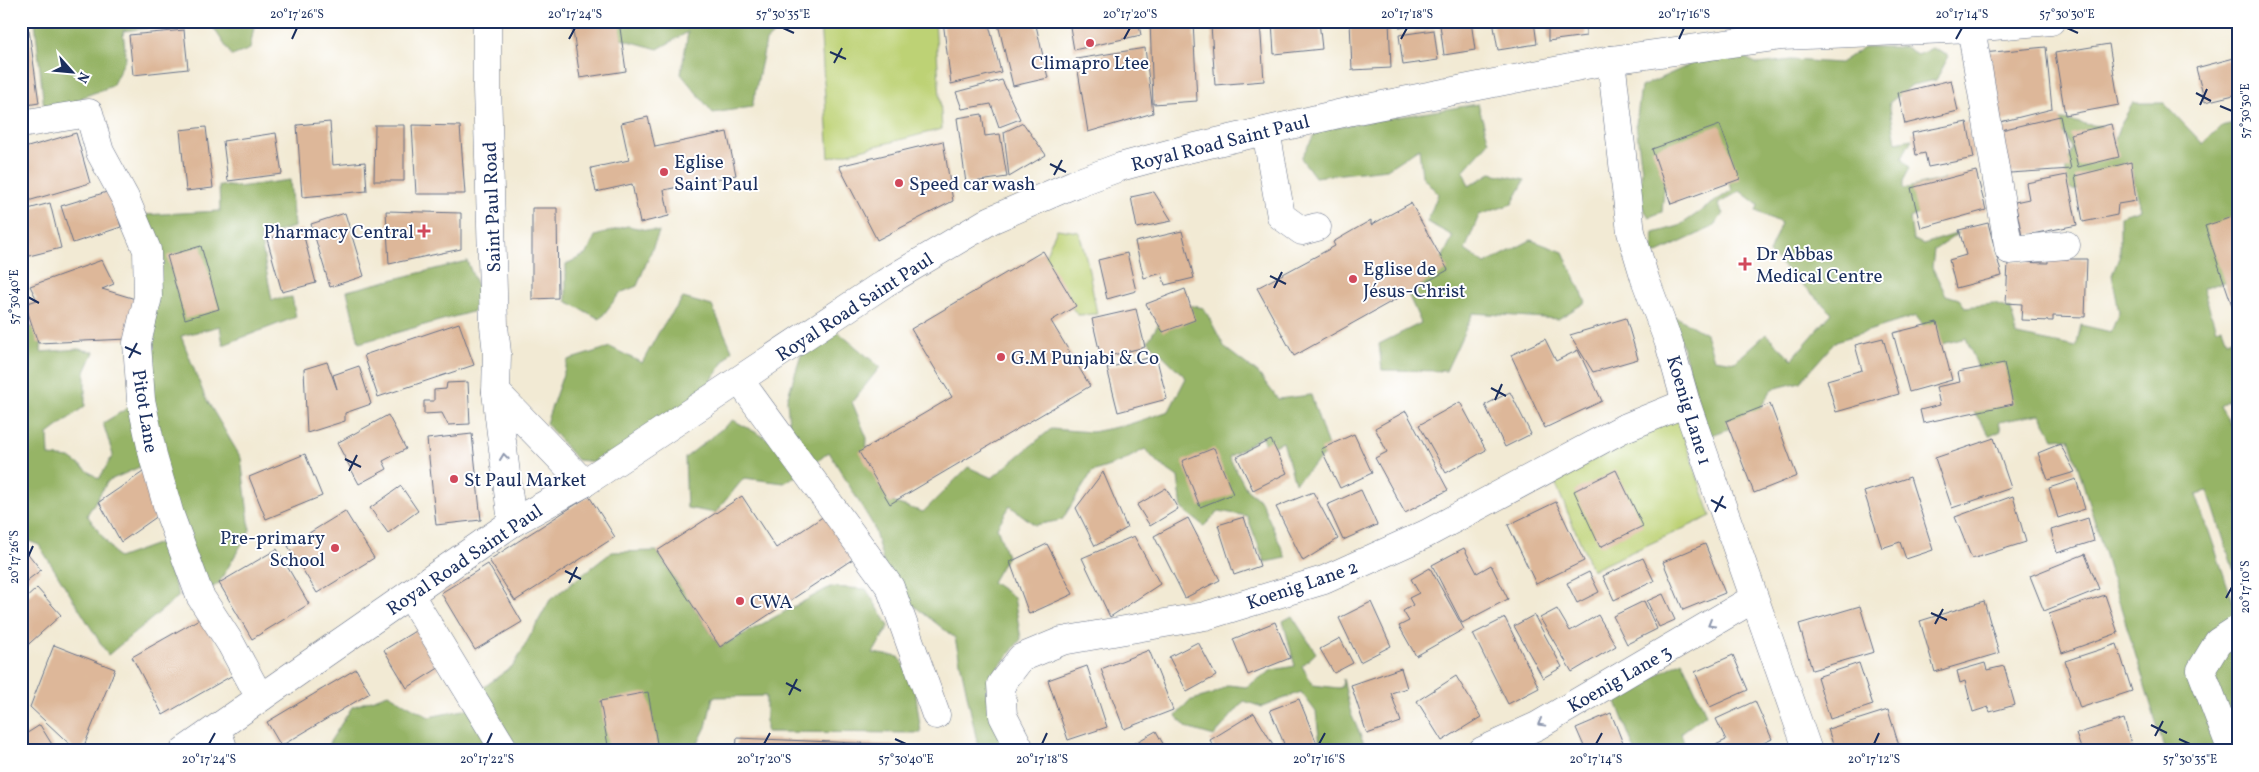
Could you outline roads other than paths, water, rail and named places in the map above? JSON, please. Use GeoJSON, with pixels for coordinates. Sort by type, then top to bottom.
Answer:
{"type":"FeatureCollection","features":[{"type":"Feature","properties":{"kind":"main road","name":"Saint Paul Road"},"geometry":{"type":"LineString","coordinates":[[487,21],[487,88],[494,317],[497,353],[496,392],[512,523]]}},
{"type":"Feature","properties":{"kind":"main road","name":"Royal Road Saint Paul"},"geometry":{"type":"LineString","coordinates":[[184,751],[220,740],[260,698],[512,523],[584,483],[885,283],[991,220],[1032,200],[1120,167],[1183,150],[1266,131],[1611,60],[1782,36],[1887,26],[1971,28],[2051,21]]}},
{"type":"Feature","properties":{"kind":"main road"},"geometry":{"type":"LineString","coordinates":[[1971,28],[2009,250],[2066,245]]}},
{"type":"Feature","properties":{"kind":"main road","name":"Koenig Lane 1"},"geometry":{"type":"LineString","coordinates":[[1611,60],[1631,232],[1645,279],[1669,343],[1686,403],[1753,599],[1808,751]]}},
{"type":"Feature","properties":{"kind":"main road","name":"Pitot Lane"},"geometry":{"type":"LineString","coordinates":[[21,124],[89,113],[100,152],[124,198],[147,250],[148,297],[137,344],[140,400],[154,460],[170,515],[200,596],[231,644],[260,698]]}},
{"type":"Feature","properties":{"kind":"main road"},"geometry":{"type":"LineString","coordinates":[[1266,131],[1281,216],[1302,231],[1317,227]]}},
{"type":"Feature","properties":{"kind":"main road"},"geometry":{"type":"LineString","coordinates":[[740,381],[890,587],[936,715]]}},
{"type":"Feature","properties":{"kind":"main road"},"geometry":{"type":"LineString","coordinates":[[496,392],[584,483]]}},
{"type":"Feature","properties":{"kind":"main road","name":"Koenig Lane 2"},"geometry":{"type":"LineString","coordinates":[[1021,751],[1003,716],[1001,684],[1021,658],[1062,641],[1205,616],[1324,580],[1426,534],[1622,429],[1686,403]]}},
{"type":"Feature","properties":{"kind":"main road"},"geometry":{"type":"LineString","coordinates":[[410,595],[505,751]]}},
{"type":"Feature","properties":{"kind":"main road","name":"Koenig Lane 3"},"geometry":{"type":"LineString","coordinates":[[1482,751],[1537,726],[1753,599]]}},
{"type":"Feature","properties":{"kind":"main road"},"geometry":{"type":"LineString","coordinates":[[2232,751],[2201,670],[2218,642],[2238,629]]}},
{"type":"Feature","properties":{"kind":"place","name":"Climapro Ltee"},"geometry":{"type":"Point","coordinates":[1090,43]}},
{"type":"Feature","properties":{"kind":"place","name":"Eglise Saint Paul"},"geometry":{"type":"Point","coordinates":[664,172]}},
{"type":"Feature","properties":{"kind":"place","name":"Speed car wash"},"geometry":{"type":"Point","coordinates":[899,183]}},
{"type":"Feature","properties":{"kind":"place","name":"Pharmacy Central"},"geometry":{"type":"Point","coordinates":[424,231]}},
{"type":"Feature","properties":{"kind":"place","name":"Dr Abbas Medical Centre"},"geometry":{"type":"Point","coordinates":[1745,264]}},
{"type":"Feature","properties":{"kind":"place","name":"Eglise de Jésus-Christ"},"geometry":{"type":"Point","coordinates":[1353,279]}},
{"type":"Feature","properties":{"kind":"place","name":"G.M Punjabi & Co"},"geometry":{"type":"Point","coordinates":[1001,357]}},
{"type":"Feature","properties":{"kind":"place","name":"St Paul Market"},"geometry":{"type":"Point","coordinates":[454,479]}},
{"type":"Feature","properties":{"kind":"place","name":"Pre-primary School"},"geometry":{"type":"Point","coordinates":[335,548]}},
{"type":"Feature","properties":{"kind":"place","name":"CWA"},"geometry":{"type":"Point","coordinates":[740,601]}}]}
